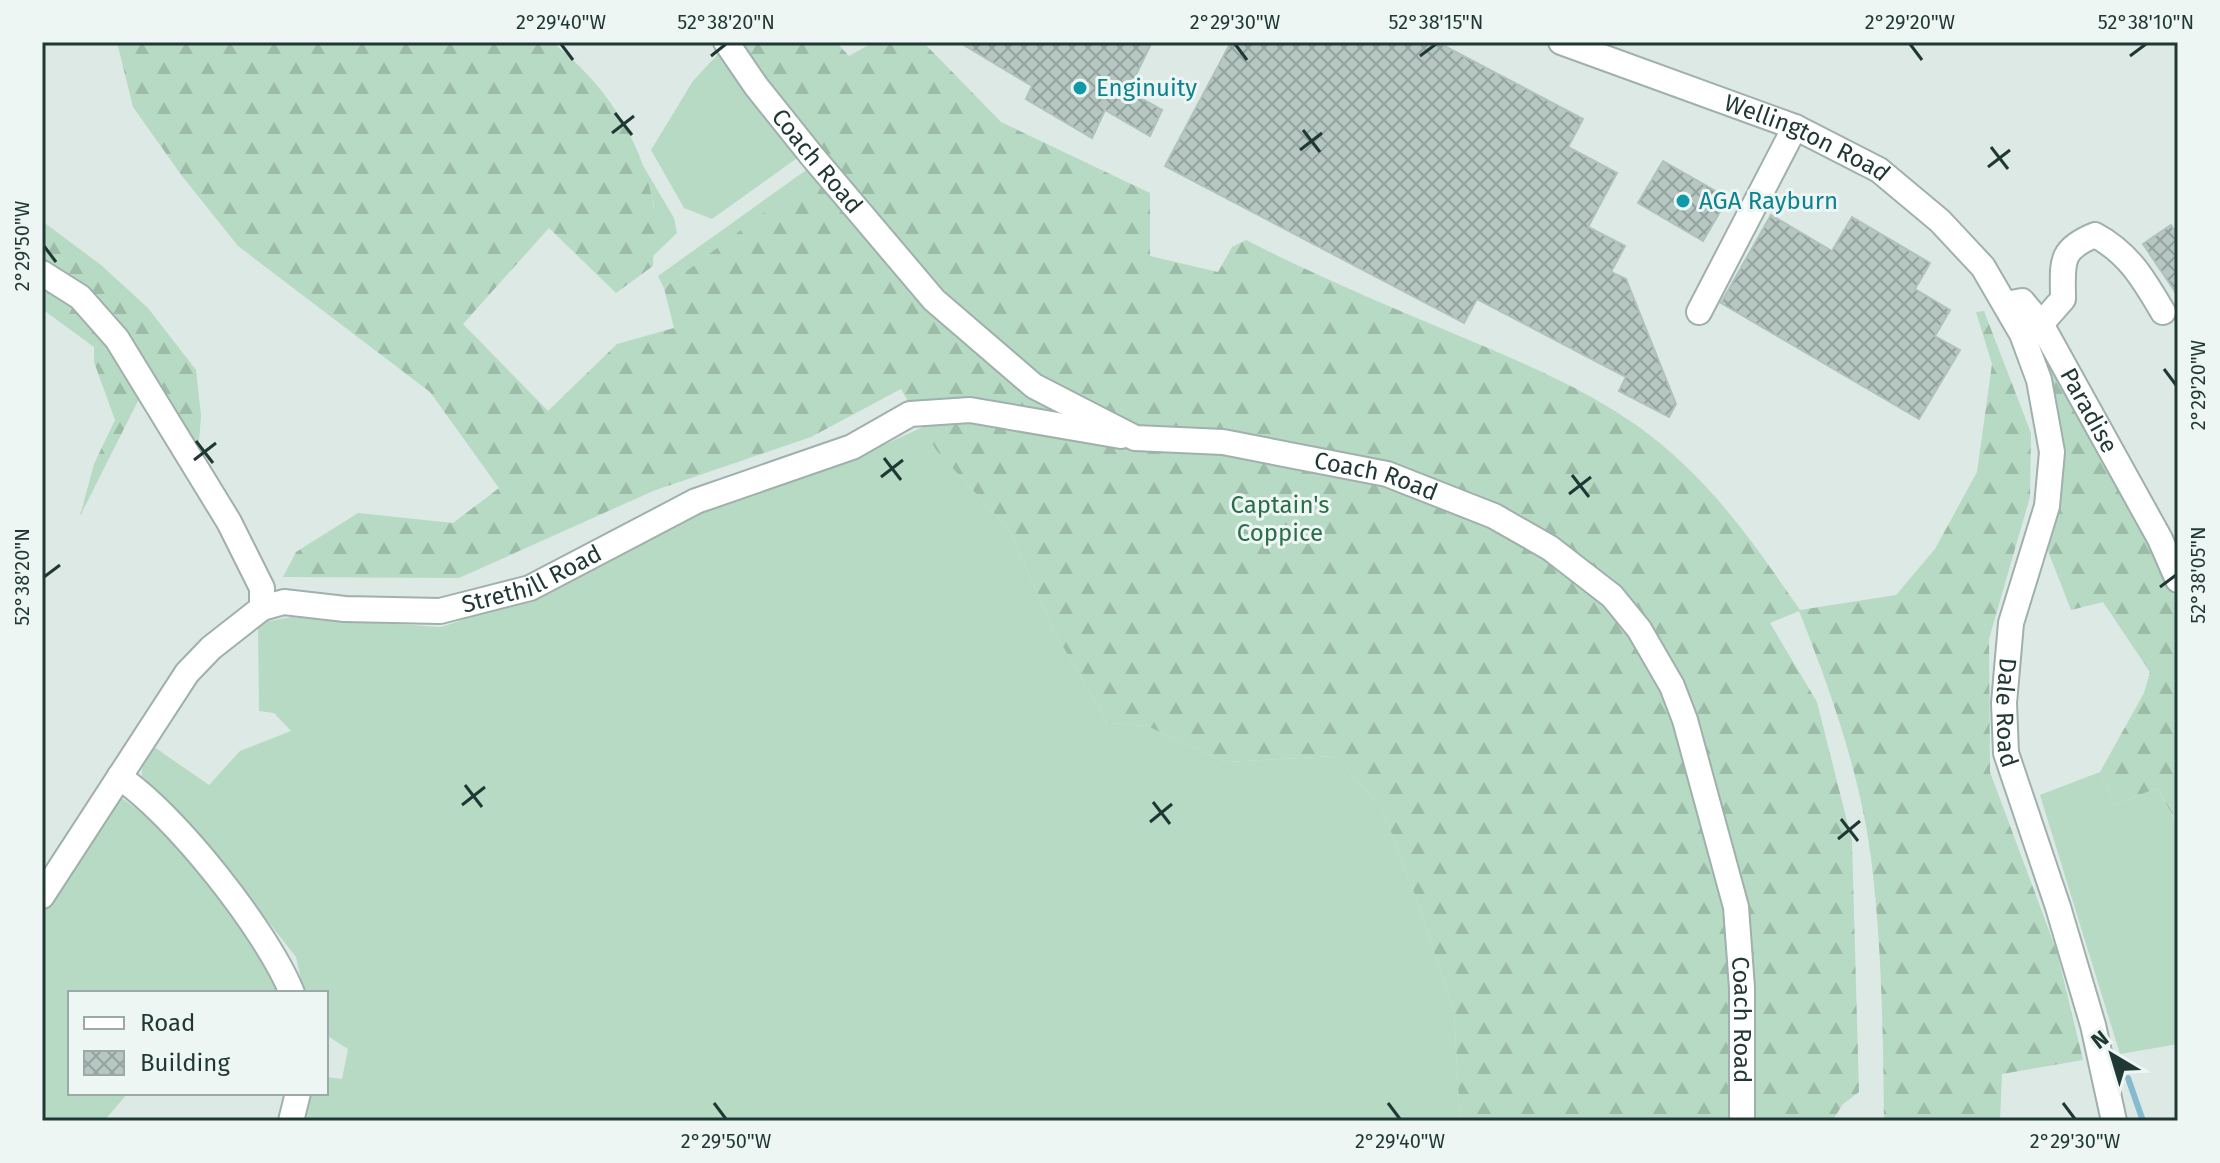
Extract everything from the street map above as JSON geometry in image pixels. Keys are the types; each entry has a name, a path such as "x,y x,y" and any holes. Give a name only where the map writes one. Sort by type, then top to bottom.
{"street":[{"name":"Coach Road","path":"726,42 756,86 812,156 934,300 1034,386 1135,438 1223,442 1387,474 1494,516 1550,548 1612,596 1639,629 1672,686 1685,720 1736,907 1742,988 1742,1121"},
{"name":"Wellington Road","path":"1561,42 1795,127 1860,158 1903,188 1961,243 2007,304"},
{"path":"1699,312 1795,127"},
{"path":"2041,324 2063,299 2063,259 2074,243 2095,235 2115,245 2136,266 2163,312"},
{"path":"42,273 80,297 117,339 229,522 262,588 262,608 211,648 187,673 42,896"},
{"name":"Paradise","path":"2007,304 2022,301 2041,324 2169,535 2178,580"},
{"name":"Dale Road","path":"2007,304 2034,359 2052,452 2047,506 2011,623 2004,703 2006,753 2058,907 2093,1025 2114,1121"},
{"name":"Strethill Road","path":"262,608 284,602 345,609 440,611 530,588 696,501 852,447 910,414 970,410 1135,438"},
{"path":"119,777 175,827 225,888 285,976 291,991"},
{"path":"291,1121 298,1095"}],"green space":[{"name":"Captain's Coppice","path":"117,42 552,42 571,58 618,113 639,156 654,211 653,266 616,293 549,228 463,324 548,411 617,344 674,328 664,288 814,175 719,53 732,42 836,42 849,56 874,42 923,42 1001,122 1150,193 1150,256 1218,272 1232,247 1246,240 1350,289 1545,373 1628,419 1678,459 1713,495 1744,531 1800,610 1896,595 1935,549 1977,472 1992,364 1976,312 1984,311 2031,433 2030,497 1989,639 1990,772 2057,952 2083,1060 2002,1074 2000,1121 1884,1121 1880,956 1866,826 1842,732 1799,611 1770,623 1817,702 1852,841 1859,1092 1843,1104 1832,1121 1460,1121 1454,1012 1383,811 1337,756 1225,762 1147,726 1108,723 1056,635 1010,531 936,450 901,389 811,437 653,491 459,578 283,577 296,552 358,513 453,523 499,488 430,392 238,246 182,176 133,107"},
{"path":"719,53 800,156 712,219 684,208 651,150 693,81"},
{"path":"642,164 674,218 677,233 653,256 654,205"},
{"path":"809,168 815,175 664,288 658,276"},
{"path":"42,221 101,265 148,308 196,370 201,416 198,454 42,262"},
{"path":"42,284 87,320 140,397 80,516 94,464 115,420 94,362 94,347 42,309"},
{"path":"2041,350 2105,456 2178,602 2178,909 2177,823 2157,788 2115,805 2100,772 2144,693 2150,672 2103,602 2071,610 2048,551 2057,511 2064,442"},
{"path":"923,427 936,450 1010,531 1056,635 1108,723 1147,726 1225,762 1337,756 1383,811 1416,898 1454,1012 1460,1121 301,1121 307,1095 328,1095 328,1077 342,1079 348,1049 328,1036 328,991 304,991 296,957 215,854 142,776 141,759 147,742 209,785 240,751 291,731 274,713 259,711 258,623 291,617 441,627 556,589 719,502 855,458"},
{"path":"2100,772 2115,805 2157,788 2177,824 2178,1044 2120,1054 2040,795"},
{"path":"117,795 166,834 211,884 283,991 68,991 68,1095 126,1095 104,1121 42,1121 42,909"}],"building":[{"name":"Enginuity","path":"959,42 1152,42 1128,91 1162,110 1150,136 1105,110 1092,138 1026,99 1032,86"},
{"path":"1231,42 1437,42 1583,119 1568,147 1617,173 1588,227 1625,246 1611,272 1626,279 1676,404 1669,417 1619,391 1626,377 1477,299 1464,323 1165,166"},
{"name":"AGA Rayburn","path":"1663,161 1728,198 1703,241 1638,203"},
{"path":"1771,215 1832,251 1852,217 1930,263 1915,289 1950,310 1935,336 1960,350 1919,419 1721,303"},
{"path":"2171,225 2178,236 2178,296 2143,244"}],"waterway":[{"path":"2128,1078 2143,1121"}],"place":[{"name":"Enginuity","path":"1080,88"},
{"name":"AGA Rayburn","path":"1683,201"}]}
